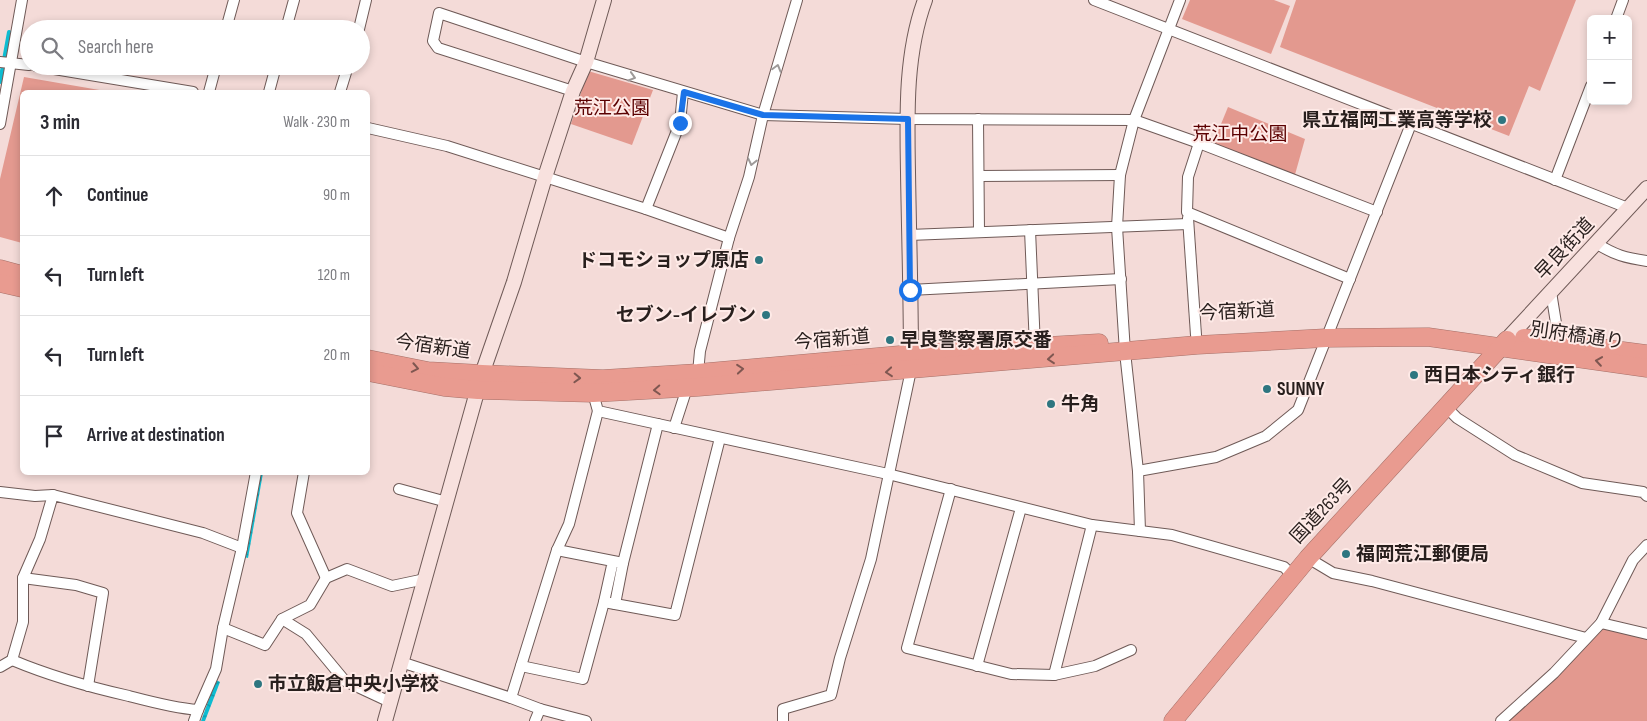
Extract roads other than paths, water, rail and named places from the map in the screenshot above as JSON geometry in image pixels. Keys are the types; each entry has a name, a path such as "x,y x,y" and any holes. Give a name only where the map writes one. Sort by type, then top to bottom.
{"highway":[{"path":"0,270 20,275"},
{"path":"0,282 20,287"},
{"name":"今宿新道","path":"370,372 444,387 480,382 603,378 911,362 1125,347 1196,335 1329,333 1421,329 1505,341"},
{"name":"今宿新道","path":"370,358 480,382 593,393 686,388 1035,346 1125,347 1197,345 1329,333"},
{"name":"別府橋通り","path":"1505,341 1563,343 1647,354"},
{"name":"別府橋通り","path":"1505,341 1647,368"},
{"name":"国道263号","path":"1173,721 1308,558 1505,341"}],"street":[{"path":"0,124 22,0"},
{"path":"228,20 234,0"},
{"path":"288,20 294,0"},
{"path":"361,20 366,0"},
{"path":"385,721 480,382 514,282 545,176 573,91 586,62 604,0"},
{"path":"698,373 700,351 729,238 749,177 763,115 797,0"},
{"path":"783,721 783,710 831,695 840,658 871,559 911,362 908,119 912,53 919,16 925,0"},
{"path":"1094,0 1628,208"},
{"path":"1140,531 1138,471 1125,347 1117,227 1120,175 1134,120 1180,0"},
{"path":"1617,15 1623,0"},
{"path":"573,91 438,48 433,41 439,13 586,62 763,115 908,119 1134,120 1199,143 1377,212"},
{"path":"0,62 20,63"},
{"path":"90,75 181,90"},
{"path":"210,90 214,75"},
{"path":"270,90 274,75"},
{"path":"341,90 345,75"},
{"path":"646,210 680,123 684,92"},
{"path":"1555,180 1587,96"},
{"path":"978,119 979,232"},
{"path":"1138,471 1216,457 1266,436 1298,410 1411,124"},
{"path":"370,128 446,146 545,176 729,238"},
{"path":"1196,335 1187,212 1188,177 1199,143"},
{"path":"979,176 1120,175"},
{"name":"早良街道","path":"1505,341 1647,188"},
{"path":"1187,212 1350,279"},
{"path":"908,235 1188,224"},
{"path":"1030,230 1035,346"},
{"path":"1596,243 1611,253 1622,257 1647,261"},
{"path":"910,290 1121,279"},
{"path":"1551,292 1556,323 1563,343"},
{"path":"674,428 686,388"},
{"path":"511,698 557,550 569,524 598,411 593,393"},
{"path":"1445,406 1458,418 1515,455 1582,483 1642,492 1647,496"},
{"path":"598,411 888,474 1092,525 1172,534 1284,567 1293,576"},
{"path":"521,666 583,679 604,602 618,562 658,424"},
{"path":"604,602 675,615 720,438"},
{"path":"194,721 216,669 255,475"},
{"path":"303,475 297,513 326,578"},
{"path":"399,489 447,502"},
{"path":"951,489 907,648 1011,674 1054,676 1095,666 1131,650"},
{"path":"0,492 35,496 53,495 203,533 242,548"},
{"path":"0,668 12,660 23,622 23,578 40,539 53,495"},
{"path":"978,666 1021,508"},
{"path":"1054,676 1092,525"},
{"path":"1501,721 1554,673 1601,623 1634,560 1647,545"},
{"path":"557,550 618,562"},
{"path":"1308,558 1333,573 1382,584 1586,638"},
{"path":"615,604 618,562"},
{"path":"223,628 265,645 282,619 310,605 326,578 347,569 392,586 425,579"},
{"path":"23,578 76,586 103,593 88,686"},
{"path":"282,619 306,634 345,681 390,702"},
{"path":"1601,623 1647,634"},
{"path":"12,660 44,674 88,686 178,708 198,710"},
{"path":"401,662 540,709 586,721"},
{"path":"535,721 540,709"}],"water":[{"path":"259,475 263,475 248,558 244,557"},
{"path":"216,680 220,682 205,721 201,721"}],"waterway":[{"path":"0,82 9,32"}],"place":[{"name":"県立福岡工業高等学校","path":"1502,120"},
{"name":"ドコモショップ原店","path":"759,260"},
{"name":"セブン-イレブン","path":"766,315"},
{"name":"早良警察署原交番","path":"890,340"},
{"name":"西日本シティ銀行","path":"1414,375"},
{"name":"SUNNY","path":"1267,389"},
{"name":"牛角","path":"1051,404"},
{"name":"福岡荒江郵便局","path":"1346,554"},
{"name":"市立飯倉中央小学校","path":"258,684"}],"park label":[{"name":"荒江公園","path":"612,108"},
{"name":"荒江中公園","path":"1240,134"}]}
